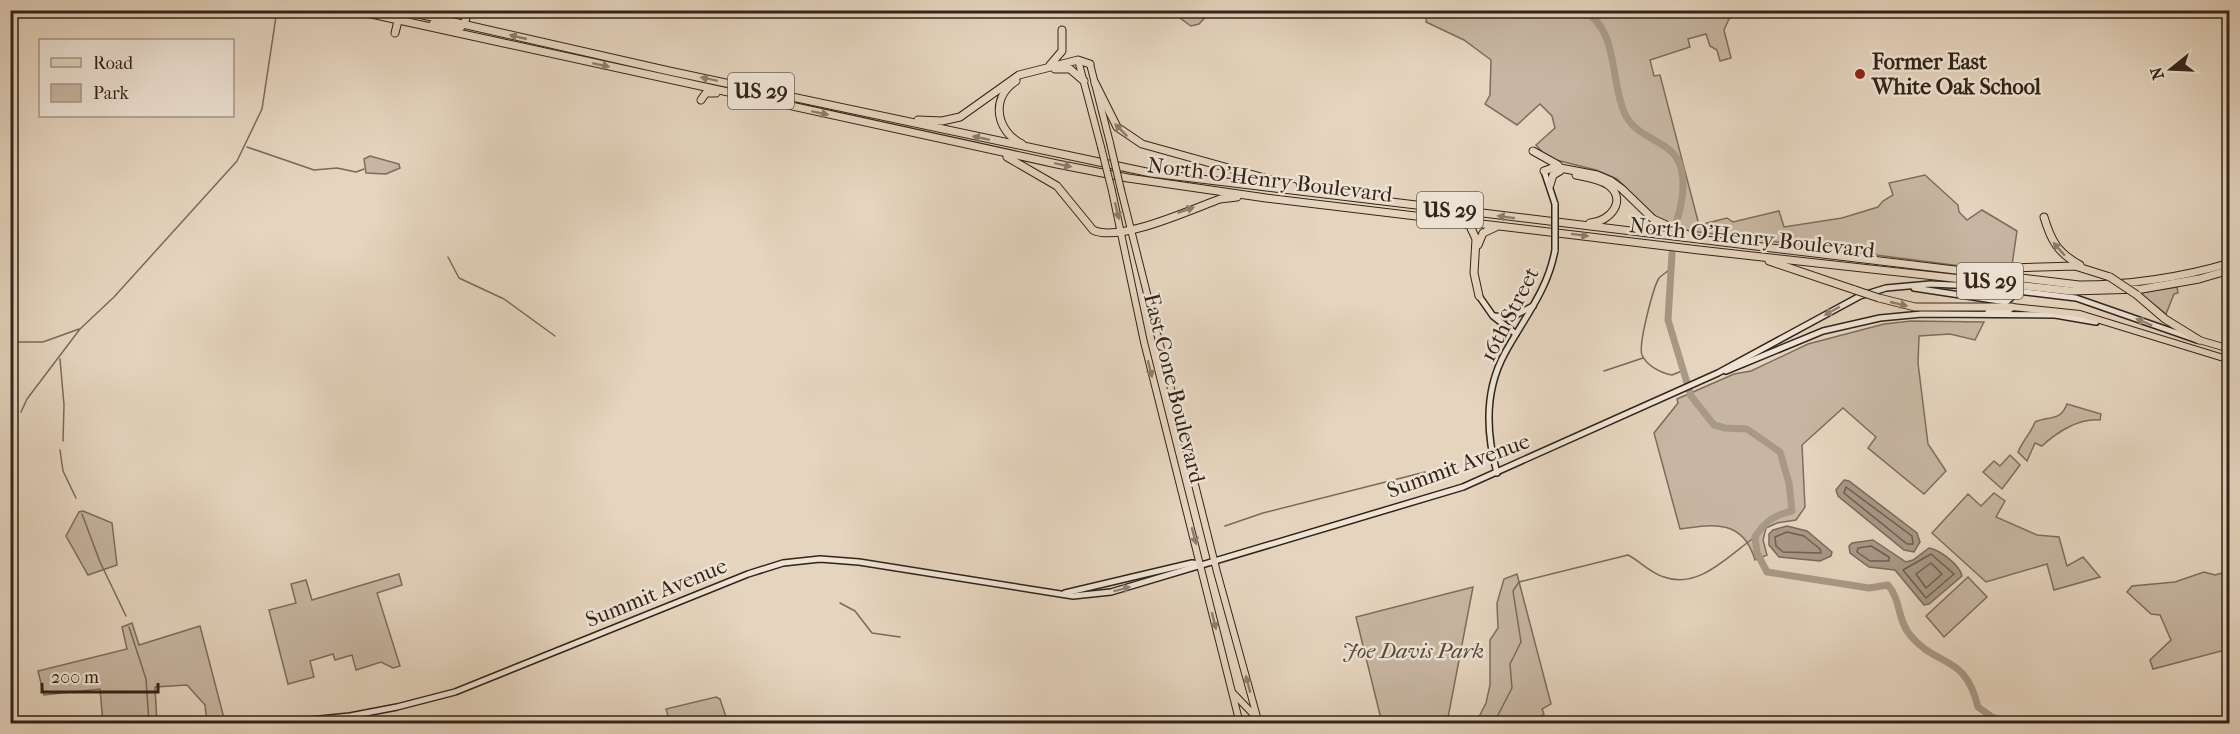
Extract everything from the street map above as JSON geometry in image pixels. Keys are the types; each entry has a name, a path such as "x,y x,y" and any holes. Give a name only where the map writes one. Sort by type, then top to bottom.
{"highway":[{"name":"North O'Henry Boulevard","path":"353,10 985,149 1128,178 1266,198 1749,256 2086,292 2160,287 2229,270"},
{"name":"North O'Henry Boulevard","path":"401,10 680,73 1151,173 2079,285 2116,285 2175,278 2229,263"},
{"path":"395,33 398,21 458,27 464,24 468,12"},
{"path":"1047,67 1062,51 1062,30"},
{"path":"900,119 942,121 960,117 979,105 1005,82 1018,75 1078,60 1090,64"},
{"path":"1059,155 1012,138 1001,122 1000,99 1010,85 1018,79 1050,70 1070,69 1084,81"},
{"path":"1095,83 1117,127 1142,144 1262,179 1336,195"},
{"path":"694,85 699,90 701,100 706,93 722,92"},
{"path":"985,149 1015,160 1057,186 1093,230 1100,234 1122,232 1220,199 1266,198"},
{"path":"1533,151 1563,170 1605,183 1615,193 1615,209 1605,220 1564,223"},
{"path":"1550,185 1553,175 1563,170"},
{"path":"1544,171 1563,170 1597,175 1611,181 1653,219 1703,240"},
{"path":"2044,217 2051,240 2058,251 2088,269 2110,277 2137,295 2164,319 2199,340"},
{"path":"1460,221 1474,232 1475,280 1479,296"},
{"path":"1475,259 1479,238 1483,232 1501,226"},
{"path":"1749,256 1879,298 1915,307 2012,307"},
{"path":"1957,270 2059,265 2088,269"}],"main road":[{"name":"East Cone Boulevard","path":"1078,60 1122,232 1144,342 1240,723"},
{"name":"East Cone Boulevard","path":"1090,64 1214,561 1258,722"},
{"name":"16th Street","path":"1497,473 1489,438 1490,398 1501,362 1535,305 1549,276 1555,250 1554,204 1544,171"},
{"name":"Summit Avenue","path":"1719,373 1860,296 1896,287 1956,284 2076,298 2163,330 2229,349"},
{"path":"1896,287 2006,302 2014,295"},
{"path":"1479,296 1493,316 1516,334"},
{"path":"1493,316 1510,318 1535,305"},
{"name":"Summit Avenue","path":"2012,307 2066,311 2229,360"},
{"path":"1960,315 2008,312 2012,307"},
{"name":"Summit Avenue","path":"269,723 350,716 444,695 550,655 748,574 794,561 820,558 857,562 1073,596 1096,595 1442,495 1497,473 1719,373 1796,341 1851,324 1922,314 2055,315 2108,324"},
{"path":"2205,352 2208,343"},
{"path":"1232,692 1258,722"}],"green space":[{"path":"1427,10 1733,11 1735,15 1729,19 1724,30 1731,58 1720,61 1717,50 1710,46 1706,34 1688,39 1690,47 1650,60 1654,76 1660,75 1699,225 1727,218 1733,222 1779,211 1784,227 1842,218 1878,207 1893,195 1889,183 1925,175 1958,205 1959,212 1967,220 1982,210 2017,231 2012,265 1961,266 1683,230 1652,215 1617,179 1596,170 1548,158 1536,145 1555,128 1552,116 1540,104 1517,125 1485,104 1490,95 1491,60 1464,40 1426,22"},
{"path":"1170,11 1211,11 1199,24 1191,26"},
{"path":"370,156 399,164 400,168 386,174 366,173 364,159"},
{"path":"2177,287 2178,293 2174,294 2166,314 2139,293"},
{"path":"1911,321 1984,322 1975,340 1950,334 1919,336 1918,363 1928,444 1946,471 1924,494 1868,448 1876,437 1843,408 1802,445 1805,507 1796,520 1777,523 1766,528 1763,540 1767,555 1755,560 1743,537 1726,527 1704,526 1680,529 1654,433 1678,403 1677,399 1734,374 1751,371 1808,344 1884,324"},
{"path":"2067,404 2101,414 2100,420 2084,421 2069,427 2042,446 2035,443 2027,461 2018,452 2035,422 2058,416"},
{"path":"2010,455 2020,465 2002,489 1983,472 1994,461 2000,466"},
{"path":"1994,493 2005,501 1996,517 2037,535 2059,537 2067,566 2083,557 2100,577 2054,590 2047,564 1986,582 1932,533 1968,494 1981,506"},
{"path":"83,511 112,523 117,565 88,575 66,536 79,512"},
{"path":"2229,571 2229,649 2153,669 2150,660 2171,640 2160,615 2151,614 2127,592 2132,586 2175,582 2204,572 2215,575"},
{"path":"399,574 402,585 377,593 400,666 393,668 381,662 356,670 352,655 335,660 333,654 310,661 314,677 288,684 269,610 296,603 291,584 306,580 312,600"},
{"path":"1517,574 1551,704 1542,709 1544,714 1531,723 1476,723 1486,703 1490,685 1490,640 1498,628 1497,603 1504,579"},
{"path":"1968,577 1987,597 1944,637 1926,616"},
{"name":"Joe Davis Park","path":"1473,587 1447,723 1382,723 1356,617"},
{"path":"132,623 139,645 200,626 225,722 207,723 205,705 187,685 155,687 157,723 103,723 100,689 44,695 38,671 127,649 122,627"},
{"path":"716,697 720,699 728,723 670,722 666,709"}],"water":[{"path":"1844,480 1849,481 1917,533 1920,542 1914,552 1904,550 1838,496 1836,490"},
{"path":"1787,526 1807,531 1832,552 1831,556 1820,561 1779,557 1769,545 1769,534 1773,530"},
{"path":"1873,540 1906,562 1913,560 1929,548 1933,549 1954,563 1962,576 1929,604 1924,605 1895,570 1869,567 1850,553 1849,546 1852,543"}],"waterway":[{"path":"21,412 27,399 80,329 114,297 237,161 262,109 277,10"},
{"path":"1515,10 1555,13 1559,10"},
{"path":"1582,10 1603,30 1626,116 1639,131 1671,152 1681,168 1683,191 1675,227"},
{"path":"247,147 314,170 337,168 356,172 364,169"},
{"path":"1672,254 1668,320 1691,396 1714,425 1747,429 1780,452 1789,483 1792,511 1771,520 1755,537 1757,553 1767,572 1869,588 1888,585 1910,635 1930,653 1958,669 1966,678 1978,707 1992,717 2011,724"},
{"path":"448,257 459,278 504,299 555,336"},
{"path":"1670,269 1659,278 1653,293 1641,349 1644,359 1663,373 1672,375 1682,371"},
{"path":"10,342 43,342 79,329"},
{"path":"1604,371 1643,358"},
{"path":"60,359 64,405 63,441"},
{"path":"60,450 63,471 76,498"},
{"path":"1225,526 1263,513 1425,472"},
{"path":"82,514 100,562 126,616"},
{"path":"1500,724 1497,717 1512,688 1510,664 1521,642 1513,591 1519,582 1628,555 1664,577 1677,580 1689,579 1713,569 1755,537"},
{"path":"840,603 855,611 872,633 900,637"},
{"path":"129,627 146,679 149,723"}],"place":[{"name":"Former East White Oak School","path":"1860,74"}]}
